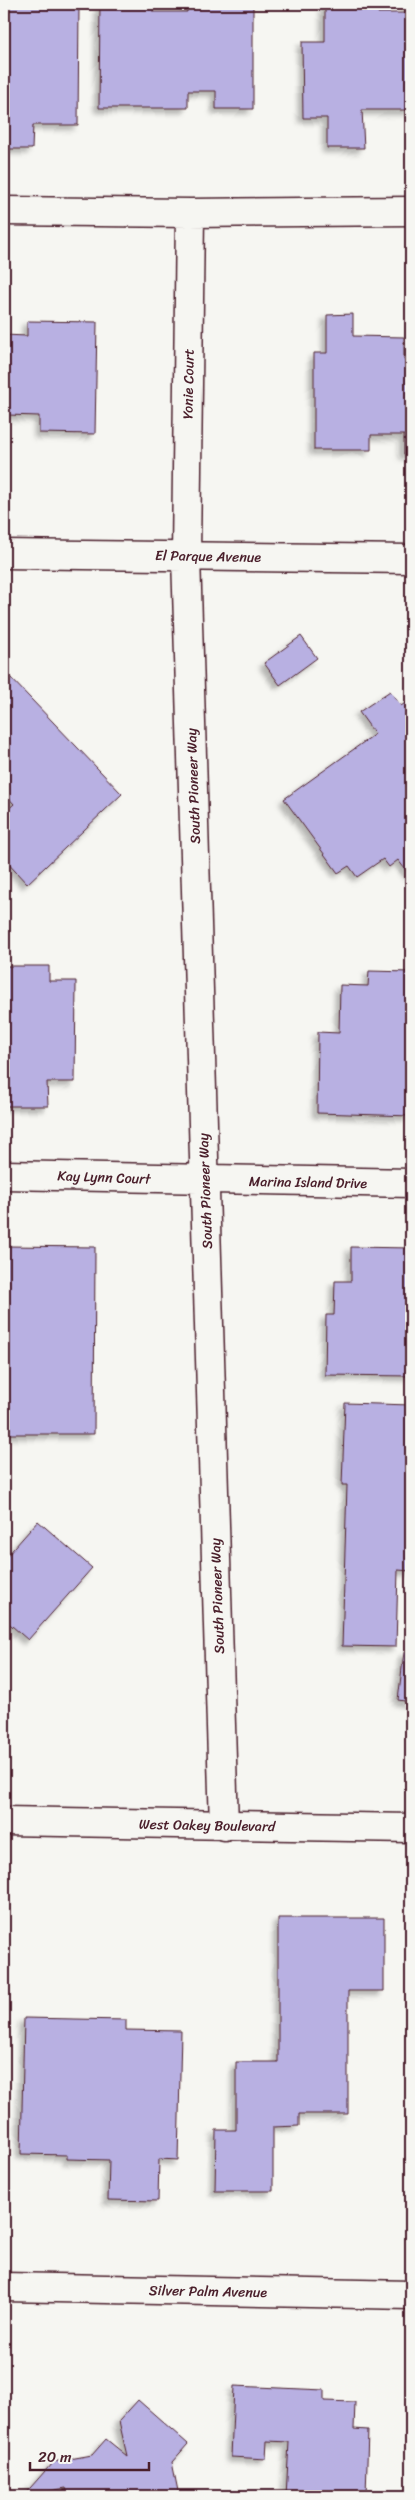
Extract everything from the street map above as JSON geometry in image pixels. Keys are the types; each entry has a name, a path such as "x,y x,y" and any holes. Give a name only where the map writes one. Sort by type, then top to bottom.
{"street":[{"path":"4,211 190,213 411,211"},
{"name":"Yonie Court","path":"186,556 190,213"},
{"name":"El Parque Avenue","path":"4,554 411,559"},
{"name":"South Pioneer Way","path":"186,556 224,1826"},
{"name":"Kay Lynn Court","path":"4,1175 205,1180"},
{"name":"Marina Island Drive","path":"205,1180 411,1183"},
{"name":"West Oakey Boulevard","path":"4,1821 411,1828"},
{"name":"Silver Palm Avenue","path":"4,2287 411,2295"}],"building":[{"path":"4,4 79,4 78,125 33,125 32,149 4,149"},
{"path":"100,4 154,4 153,12 187,12 187,4 253,4 253,109 216,109 216,91 188,91 188,108 99,108"},
{"path":"325,4 378,4 378,13 408,13 408,4 411,4 411,110 362,110 364,148 327,148 327,118 303,118 302,42 325,42"},
{"path":"353,314 353,336 404,337 404,359 411,359 411,455 404,454 404,435 371,435 371,450 314,450 314,353 327,353 327,315"},
{"path":"27,321 97,322 95,434 39,433 39,416 7,415 7,435 4,435 4,335 27,336"},
{"path":"301,636 317,658 280,685 264,663"},
{"path":"8,675 122,794 27,884 4,859 4,813 14,804 4,793 4,678"},
{"path":"390,691 401,706 411,699 411,877 398,860 389,867 383,859 357,877 349,866 338,873 284,799 375,734 359,712"},
{"path":"4,966 49,966 49,981 76,981 75,1082 47,1082 48,1106 4,1106"},
{"path":"369,971 411,972 411,1116 317,1113 318,1032 339,1033 340,985 368,986"},
{"path":"7,1246 95,1247 94,1434 6,1434"},
{"path":"351,1247 411,1248 411,1376 325,1375 326,1315 334,1315 335,1281 351,1281"},
{"path":"345,1403 411,1405 411,1571 398,1570 396,1647 342,1646 347,1485 342,1485"},
{"path":"38,1521 92,1568 28,1640 4,1619 4,1553 7,1556"},
{"path":"404,1652 411,1653 411,1702 398,1700"},
{"path":"278,1918 384,1918 384,1991 348,1991 348,2114 299,2114 299,2126 273,2127 273,2191 215,2191 216,2130 236,2130 236,2062 278,2062"},
{"path":"24,2018 126,2020 126,2030 181,2031 178,2160 159,2159 158,2201 108,2200 109,2160 67,2159 67,2155 21,2154"},
{"path":"234,2386 324,2390 324,2401 355,2402 354,2429 368,2430 366,2496 286,2496 289,2442 267,2441 266,2459 231,2457"},
{"path":"138,2400 188,2444 172,2462 179,2496 68,2496 66,2488 23,2496 53,2462 92,2455 106,2439 127,2456 119,2421"}]}
